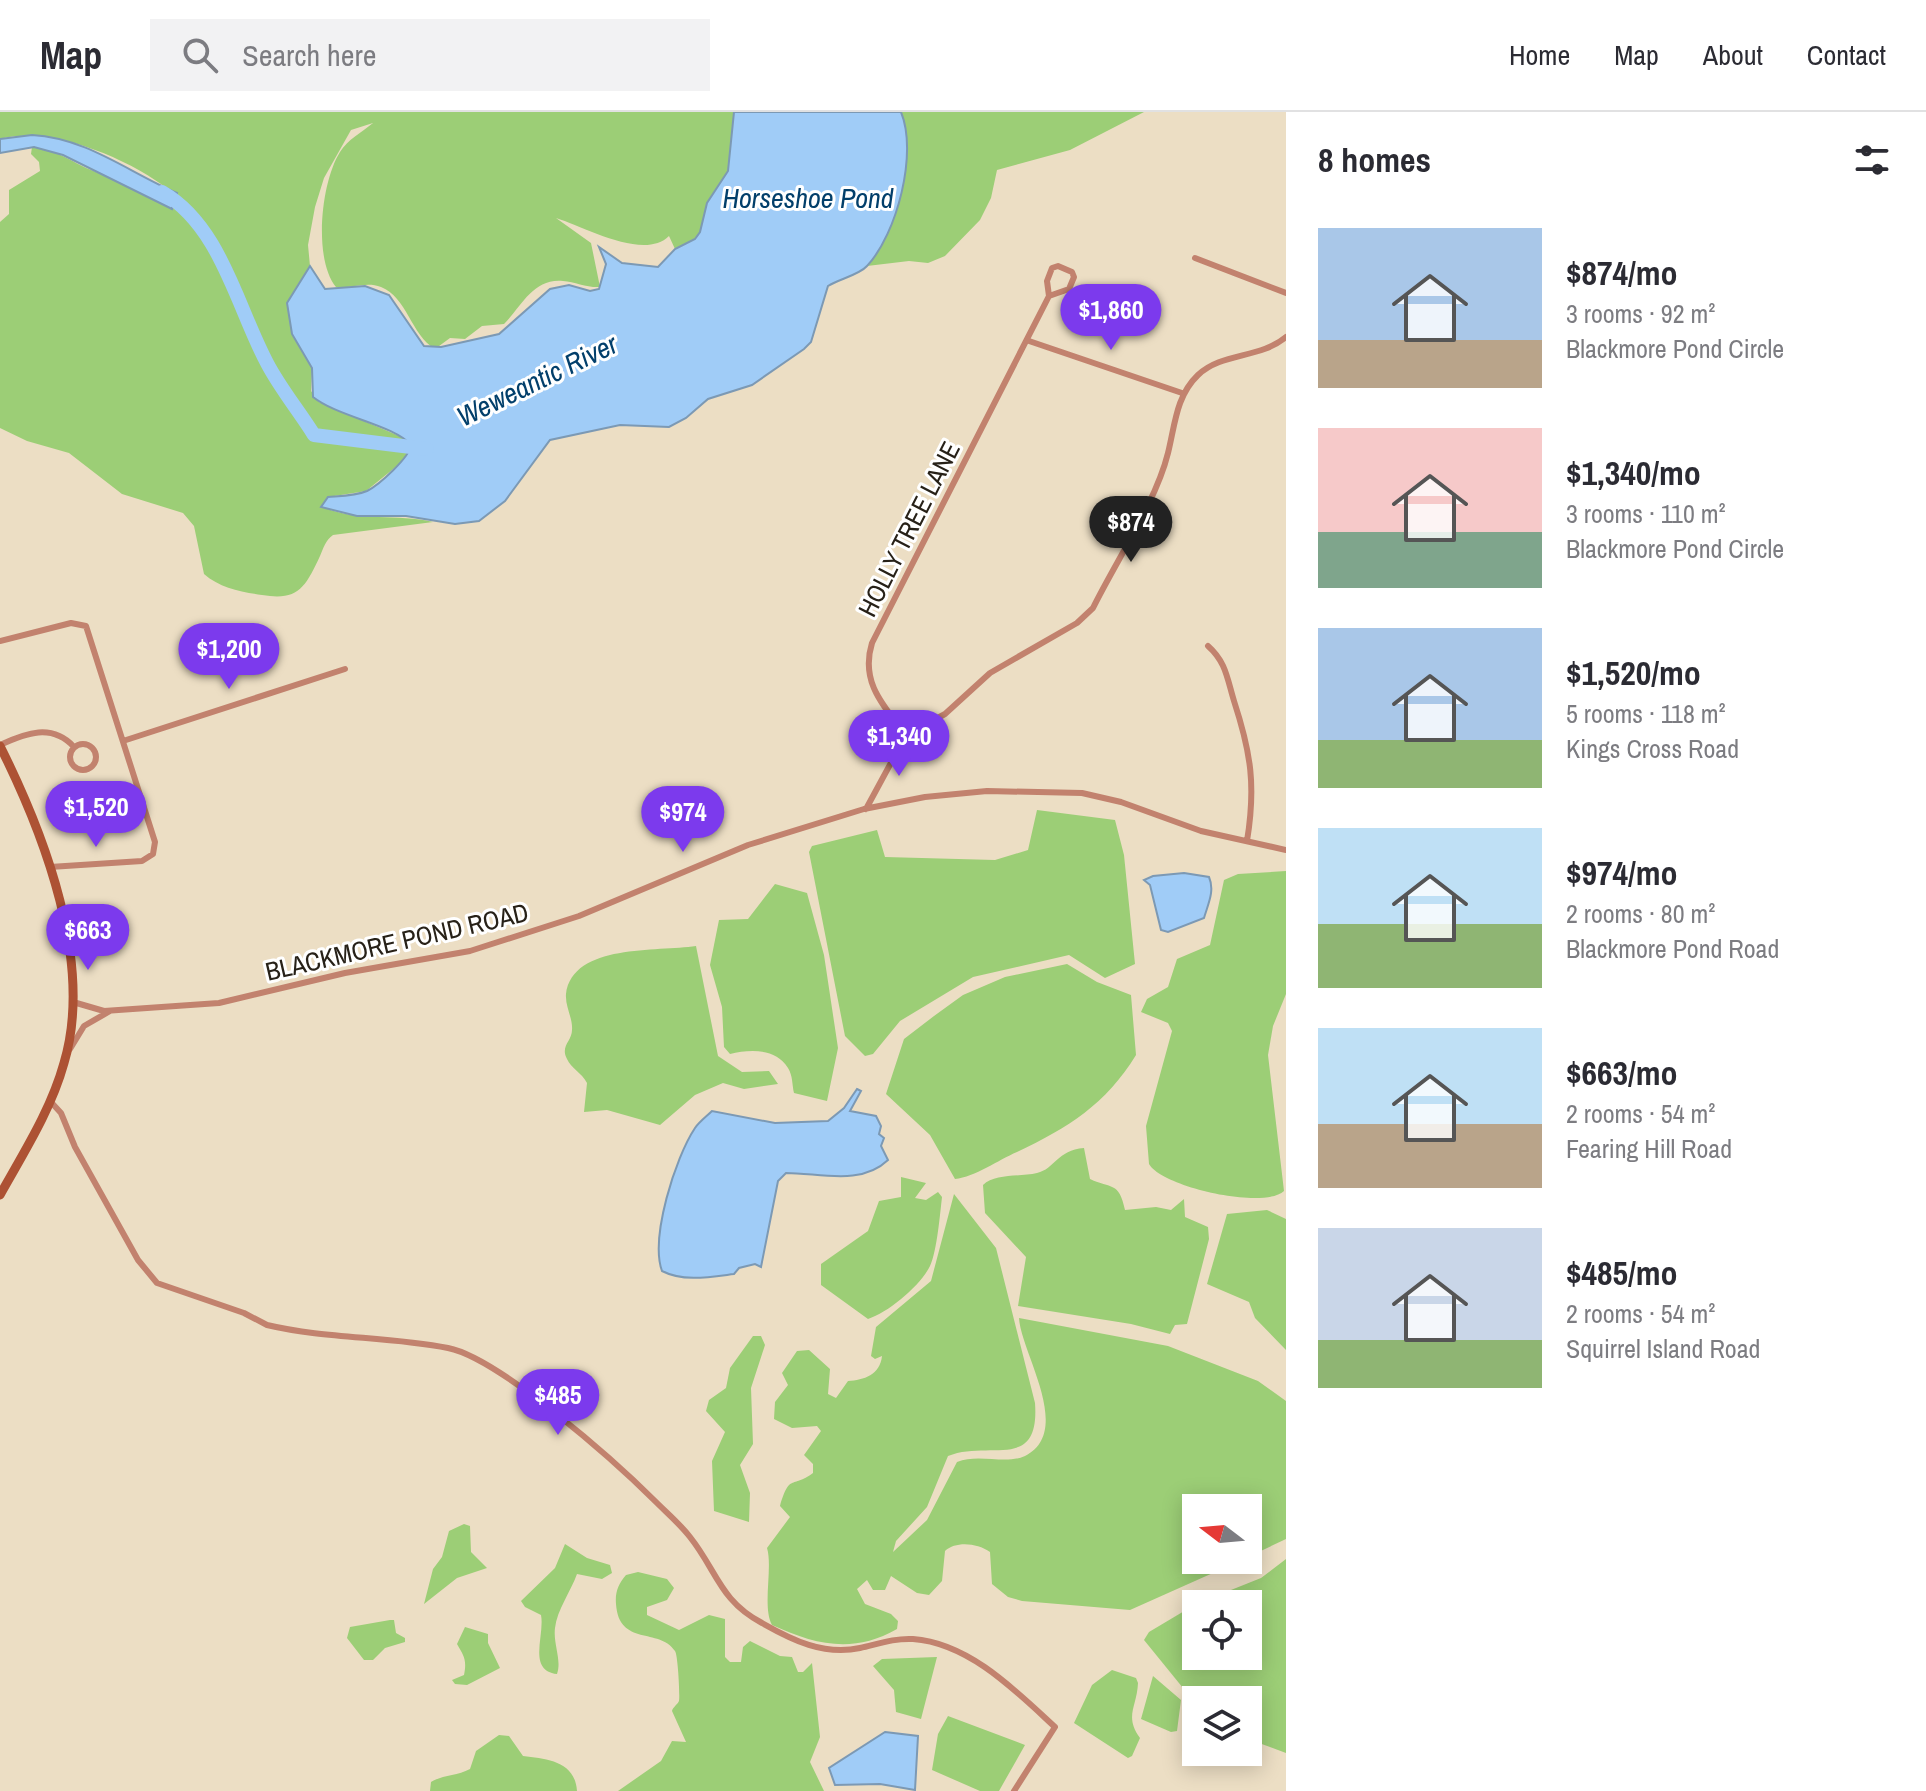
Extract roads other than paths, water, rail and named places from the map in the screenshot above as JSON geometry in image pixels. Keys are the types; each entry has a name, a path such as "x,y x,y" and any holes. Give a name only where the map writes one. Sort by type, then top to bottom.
{"main road":[{"path":"0,745 32,810 50,867 65,933 73,1002 66,1055 50,1101 0,1195"}],"street":[{"path":"1195,258 1286,293"},
{"name":"HOLLY TREE LANE","path":"906,735 877,697 867,672 872,643 1029,341 1049,296 1047,281 1052,268 1058,266 1072,272 1074,277 1069,289 1049,296"},
{"path":"866,809 906,735 945,714 990,673 1077,623 1093,608 1158,481 1182,393 1209,365 1263,351 1286,337"},
{"path":"1029,341 1182,393"},
{"path":"0,641 82,622 88,631 155,842 153,854 142,861 50,867"},
{"path":"1208,646 1223,660 1252,765 1254,801 1247,841"},
{"path":"123,741 345,669"},
{"path":"0,745 39,731 61,736 74,747"},
{"path":"84,743 93,748 96,756 91,767 83,770 73,767 69,757 74,747 84,743"},
{"name":"BLACKMORE POND ROAD","path":"73,1002 110,1011 219,1003 345,973 470,951 579,916 748,845 866,809 925,797 987,791 1082,793 1121,802 1173,823 1286,850"},
{"path":"66,1055 84,1026 110,1011"},
{"path":"50,1101 61,1113 75,1147 138,1260 157,1283 235,1310 267,1325 449,1348 478,1358 569,1427 652,1499 690,1538 730,1601 748,1615 797,1641 819,1648 842,1651 897,1639 932,1642 981,1665 1034,1705 1055,1727 1014,1791"}],"water":[{"name":"Horseshoe Pond","path":"734,112 901,112 906,129 906,170 902,192 887,234 867,266 828,286 811,342 804,349 752,385 708,399 686,418 669,427 620,425 550,440 505,501 479,521 455,524 406,516 357,516 321,507 328,497 358,494 372,488 400,463 411,445 392,432 336,410 313,397 312,368 292,334 287,303 310,266 325,289 365,286 389,295 424,346 441,347 499,334 550,289 569,285 590,291 599,289 606,264 599,247 622,263 658,267 675,249 695,239 700,232 707,203 728,171"},
{"path":"32,135 52,137 89,149 177,193 172,209 63,155 34,147 0,153 0,139"},
{"path":"1184,873 1209,877 1211,892 1204,918 1168,932 1161,930 1150,885 1144,880"},
{"path":"857,1089 861,1091 850,1111 876,1116 881,1126 879,1134 884,1138 881,1146 888,1160 877,1168 853,1176 786,1173 778,1181 761,1267 755,1264 739,1268 734,1274 697,1278 679,1277 662,1271 659,1239 666,1198 687,1141 703,1119 712,1111 775,1123 828,1121 844,1108"},
{"path":"885,1732 918,1736 915,1790 880,1784 835,1785 829,1768"}],"waterway":[{"name":"Weweantic River","path":"162,192 182,207 213,246 267,363 314,435 427,449"}]}
